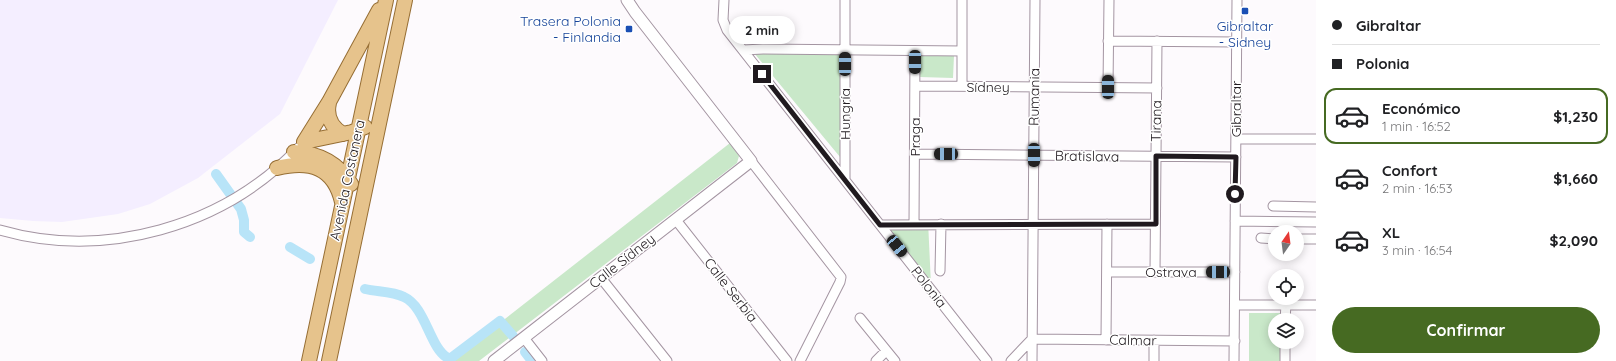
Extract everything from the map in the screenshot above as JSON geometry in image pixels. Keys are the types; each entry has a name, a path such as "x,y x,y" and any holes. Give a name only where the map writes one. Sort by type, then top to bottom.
{"main road":[{"path":"304,142 329,102 385,0"},
{"name":"Avenida Costanera","path":"309,361 385,0"},
{"name":"Avenida Costanera","path":"329,361 405,0"},
{"path":"329,102 329,119 336,129 343,134"},
{"path":"304,142 358,131 370,123 381,110"},
{"path":"294,152 308,153 325,159 338,168 348,179 356,195 360,210"},
{"path":"277,168 292,165 304,165 316,167 322,170 335,183 343,204"}],"street":[{"path":"627,0 841,279 800,361"},
{"name":"Polonia","path":"724,0 724,24 727,30 988,361"},
{"name":"Hungría","path":"844,180 845,0"},
{"path":"962,0 962,86"},
{"name":"Rumania","path":"1032,361 1035,0"},
{"path":"1108,87 1109,0"},
{"name":"Gibraltar","path":"1234,361 1236,0"},
{"path":"1108,41 1236,42"},
{"name":"Tirana","path":"1155,272 1157,41"},
{"path":"743,50 962,51"},
{"name":"Praga","path":"914,224 915,51"},
{"name":"Sídney","path":"915,86 1157,88"},
{"path":"1236,139 1316,139"},
{"path":"0,230 34,237 71,241 112,239 151,233 188,222 222,206 254,187 277,168 304,142"},
{"name":"Bratislava","path":"915,154 1236,157"},
{"name":"Calle Sídney","path":"495,360 751,161"},
{"path":"1273,206 1316,207"},
{"name":"Calle Serbia","path":"676,220 787,361"},
{"path":"1235,221 1316,222"},
{"path":"940,271 941,224"},
{"path":"1106,340 1107,224"},
{"path":"880,225 1156,224"},
{"path":"1262,238 1268,238"},
{"path":"1304,239 1316,239"},
{"name":"Ostrava","path":"1107,272 1235,272"},
{"path":"601,278 667,361"},
{"path":"1235,305 1268,305"},
{"path":"1285,313 1286,305"},
{"path":"1304,305 1316,305"},
{"path":"860,318 894,361"},
{"path":"524,338 542,361"},
{"path":"1011,361 1032,339"},
{"name":"Calmar","path":"1032,339 1235,341"},
{"path":"1154,340 1154,361"},
{"path":"1285,349 1285,361"},
{"path":"876,361 886,351"}],"shaded area":[{"path":"0,0 338,0 280,114 198,178 150,204 118,214 62,222 0,218"}],"green space":[{"path":"754,53 831,53 831,55 840,55 840,157"},
{"path":"919,56 954,56 953,78 920,77"},
{"path":"730,143 739,156 737,163 479,361 451,361"},
{"path":"882,221 928,221 931,285"},
{"path":"1249,313 1268,313 1268,349 1280,349 1280,361 1249,361"}],"waterway":[{"path":"216,174 241,209 244,220 244,232 250,237"},
{"path":"290,247 310,259"},
{"path":"365,289 395,294 404,297 411,302 418,309 437,346 448,358 451,358 500,321 513,336"},
{"path":"525,352 532,361"}],"place":[{"name":"Gibraltar - Sidney","path":"1245,11"},
{"name":"Trasera Polonia - Finlandia","path":"629,29"}],"route":[{"path":"762,74 880,225 1156,224 1156,156 1236,157 1235,194"}]}
